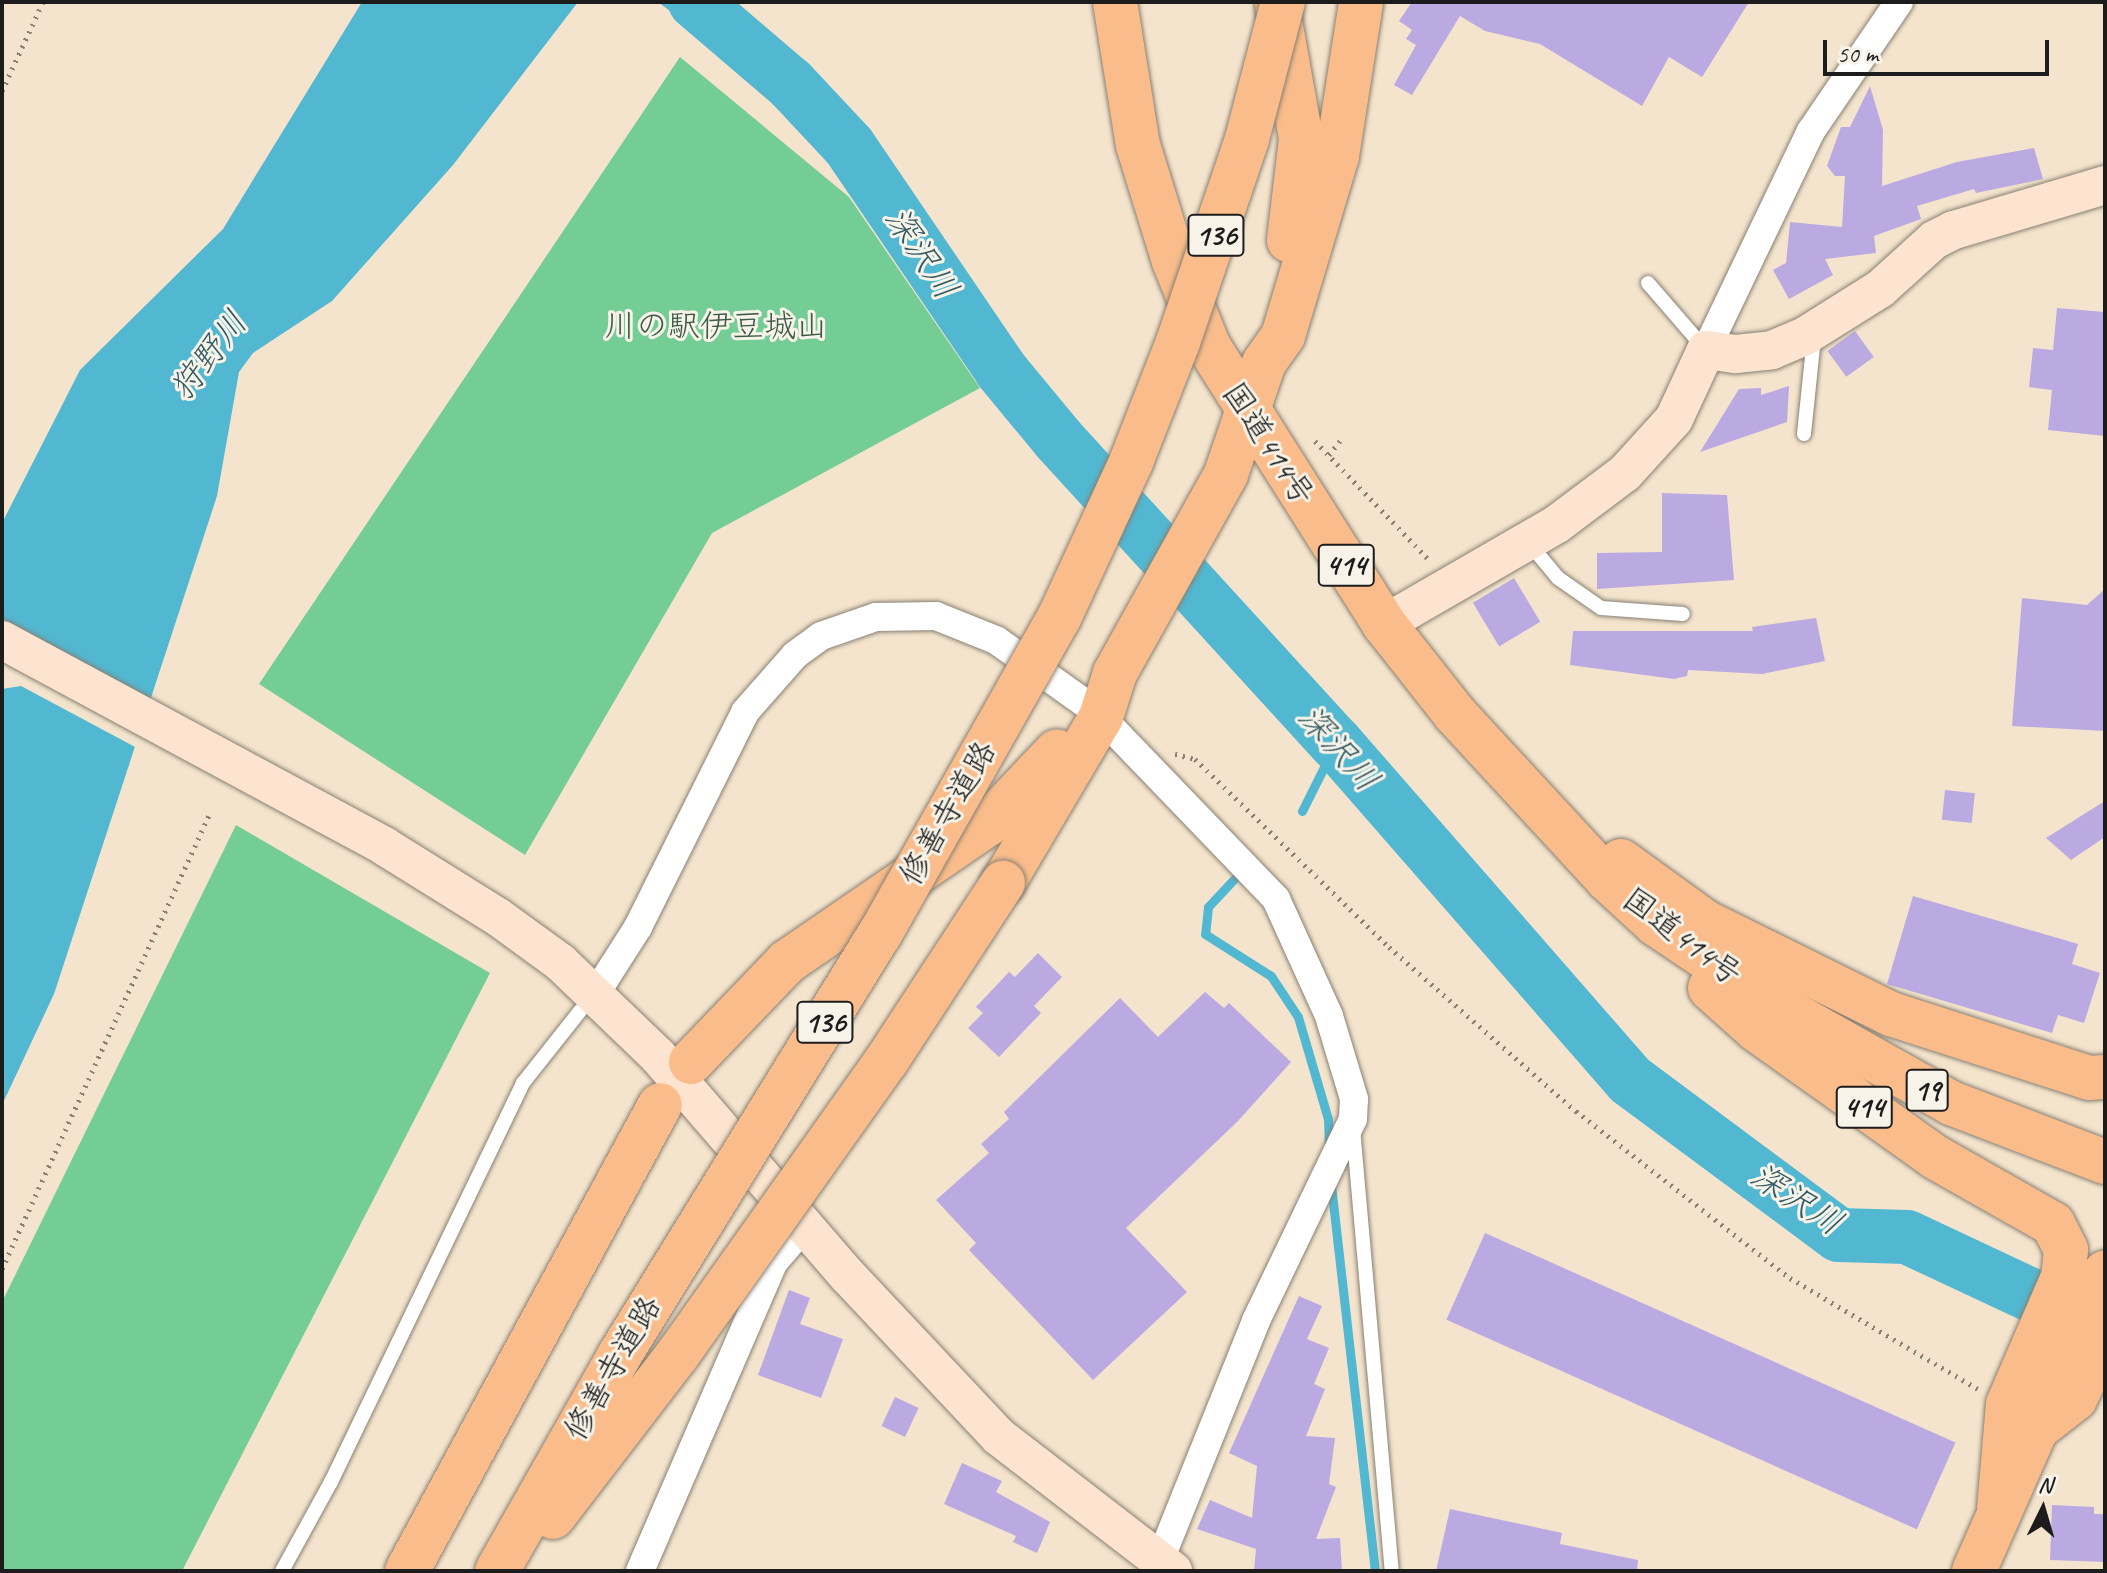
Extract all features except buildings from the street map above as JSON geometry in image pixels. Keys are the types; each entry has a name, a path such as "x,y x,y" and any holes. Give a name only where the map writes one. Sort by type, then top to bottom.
{"main road":[{"name":"国道414号","path":"1115,2 1138,145 1169,247 1209,347 1246,412 1384,624 1455,714 1656,924 1773,1003"},
{"name":"136","path":"1246,412 1264,363 1267,325 1292,230 1301,139 1276,2"},
{"name":"修善寺道路","path":"497,1571 619,1356 880,934 1059,618 1131,462 1183,327 1247,139 1283,2"},
{"path":"1264,363 1283,336 1330,184 1361,2"},
{"path":"512,1571 697,1328 887,1060 1003,883 1101,698 1226,474 1246,412"},
{"path":"691,1062 787,962 988,824 1064,743 1101,698"},
{"name":"414","path":"1557,823 1631,867 1705,922 1891,1014 2100,1082"},
{"name":"414","path":"1656,924 1692,972 1757,1030 1935,1157 2053,1224 2066,1250 2088,1281"},
{"name":"19","path":"1773,1003 1951,1103 2098,1158"},
{"path":"407,1571 660,1105"},
{"path":"1974,1571 1999,1510 2034,1406 2088,1281"},
{"path":"2034,1406 2105,1336"}],"street":[{"path":"1384,624 1528,541 1651,448 1674,419 1811,131 1899,2"},
{"path":"1706,350 1736,354 1772,350 1815,330 1880,289 1934,240 2105,185"},
{"path":"2,640 384,846 498,917 561,963 588,1002 657,1055 804,1227 998,1436 1162,1568 1256,1321 1315,1190 1348,1130 1348,1070 1276,899 1142,754 1101,698 996,640 936,616 876,617 821,636 795,655 745,712 638,927 588,1002"},
{"path":"640,1571 773,1263 804,1227"}],"lane":[{"path":"1648,283 1706,350"},
{"path":"1804,434 1815,330"},
{"path":"1528,541 1558,578 1601,608 1683,614"},
{"path":"282,1571 358,1427 523,1083 588,1002"},
{"path":"1348,1130 1392,1571"}],"path":[{"path":"2,91 43,2"},
{"path":"1310,437 1403,529"},
{"path":"1329,455 1340,441"},
{"path":"1142,754 1195,759 1389,947 1576,1111 1790,1278 2034,1406"},
{"path":"2,1269 210,813"}],"green space":[{"name":"川の駅伊豆城山","path":"680,57 849,197 980,388 712,533 525,855 259,684"},
{"path":"236,825 490,973 182,1571 2,1571 2,1302"}],"water":[{"name":"狩野川","path":"362,2 578,2 453,165 332,301 253,353 239,372 217,496 54,994 2,1105 2,523 80,370 223,229"},
{"path":"658,2 708,2 769,49 759,78"}],"pier":[{"path":"2,619 153,700 137,748 21,686 2,689"}],"waterway":[{"name":"深沢川","path":"695,2 790,83 849,146 1001,370 1058,439 1336,743 1630,1080 1839,1235 1907,1237 2097,1326"},
{"path":"1302,811 1336,743"},
{"path":"1234,879 1208,907 1205,934 1271,976 1298,1017 1328,1119 1329,1146"},
{"path":"1331,1185 1375,1571"}]}
